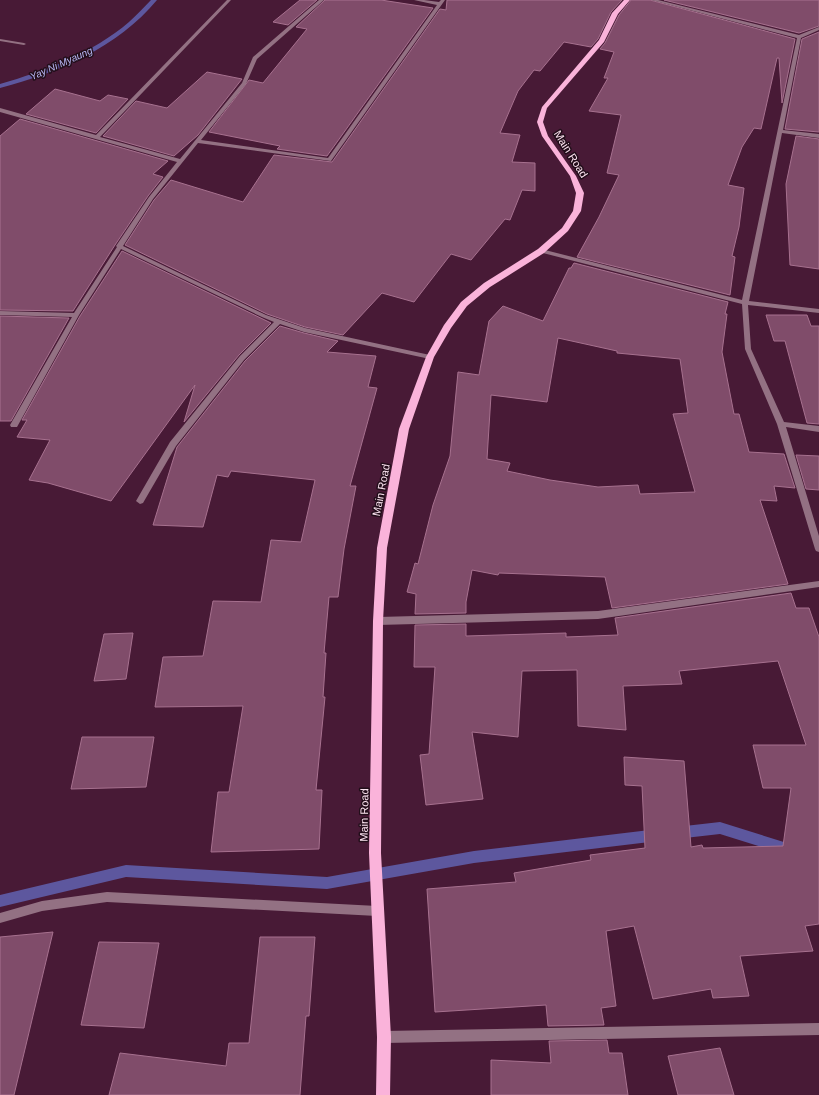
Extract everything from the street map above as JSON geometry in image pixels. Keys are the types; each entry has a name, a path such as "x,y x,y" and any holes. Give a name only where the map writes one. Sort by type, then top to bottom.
{"main road":[{"name":"Main Road","path":"383,1095 384,1037 376,911 375,853 378,621 382,548 404,429 430,357 447,327 464,304 487,285 541,251 569,223 577,212 580,193 573,176 545,136 540,122 544,108 602,41 615,13 627,0"}],"street":[{"path":"97,137 229,0"},
{"path":"14,425 76,315 151,198 244,83 255,58 322,0"},
{"path":"416,0 441,2"},
{"path":"653,0 799,37 819,28"},
{"path":"197,141 329,160 441,2"},
{"path":"799,37 744,302 748,349 781,424 819,549"},
{"path":"0,40 24,44"},
{"path":"0,110 181,161"},
{"path":"780,130 819,136"},
{"path":"119,246 264,316 304,330 430,357"},
{"path":"541,251 744,302 819,311"},
{"path":"0,313 76,315"},
{"path":"140,501 173,444 242,358 279,321"},
{"path":"781,424 819,429"},
{"path":"378,621 598,614 819,584"},
{"path":"0,918 42,906 107,897 376,911"},
{"path":"384,1037 819,1029"}],"building":[{"path":"300,0 317,0 288,25 273,22"},
{"path":"325,0 381,0 433,8 327,156 277,149 280,146 209,132 249,80 263,83 307,29 296,27"},
{"path":"447,0 622,0 611,12 598,39 591,47 564,42 540,71 534,70 518,91 500,133 520,135 512,162 535,163 535,191 522,190 510,220 505,219 471,260 451,254 414,302 382,293 343,335 305,327 267,314 125,245 154,200 171,180 243,202 274,155 332,162 440,9 446,10"},
{"path":"631,0 650,0 795,39 782,103 779,58 777,58 761,129 754,128 742,147 728,185 744,188 739,227 732,256 735,257 730,295 577,257 599,217 619,175 607,173 621,115 589,111 608,78 604,78 614,52 600,49 605,43 619,15"},
{"path":"664,0 819,0 819,26 799,33"},
{"path":"819,32 819,132 785,129 802,39"},
{"path":"207,72 242,79 198,135 174,156 103,136 136,101 167,108"},
{"path":"55,89 100,101 108,95 128,99 96,133 26,114"},
{"path":"20,119 168,161 153,174 163,177 148,196 115,245 73,311 0,310 0,136"},
{"path":"796,136 819,139 819,269 790,265 786,184"},
{"path":"122,251 271,323 239,355 184,422 195,385 111,501 48,483 29,480 50,440 17,437 27,420 22,420 80,316"},
{"path":"574,263 728,302 725,314 727,314 722,352 734,414 739,414 749,452 784,454 795,488 774,486 777,501 760,500 788,584 612,608 605,577 499,573 498,575 472,570 466,602 466,613 415,614 416,594 407,592 415,563 418,564 433,505 450,456 458,372 479,375 489,321 503,306 543,321 569,268 571,268","holes":["558,338 617,351 617,353 680,359 688,413 673,414 695,492 640,494 638,485 598,487 550,480 507,471 510,463 487,459 491,395 547,402"]},
{"path":"766,315 807,315 811,326 819,326 819,424 807,423 785,341 774,341"},
{"path":"0,316 69,318 11,421 0,421"},
{"path":"280,326 338,341 327,352 376,356 368,387 377,388 350,486 356,486 344,549 338,597 329,597 324,653 326,653 323,697 325,697 316,790 322,790 319,849 211,852 218,792 229,792 243,706 155,707 163,657 203,656 213,601 261,602 271,540 301,542 315,480 231,471 228,477 217,475 203,527 153,525 177,447 245,361"},
{"path":"796,455 819,456 819,490 806,489"},
{"path":"791,593 796,608 809,608 819,637 819,924 805,926 813,951 740,956 749,996 713,998 711,989 653,999 634,926 606,931 616,1006 601,1008 604,1025 548,1026 546,1005 435,1012 427,889 516,882 514,873 591,860 590,855 645,848 642,786 625,785 624,757 684,761 691,847 702,845 703,848 783,846 791,788 763,788 753,745 806,745 778,661 679,671 682,684 623,686 626,730 578,726 577,670 522,671 518,737 472,732 483,799 426,805 420,755 429,754 435,667 414,667 415,625 466,624 466,636 566,633 566,637 618,635 615,618"},
{"path":"133,633 126,679 94,681 104,634"},
{"path":"82,737 154,737 146,787 71,789"},
{"path":"53,932 14,1095 0,1095 0,937"},
{"path":"260,937 315,937 309,1016 306,1016 300,1095 109,1095 120,1053 226,1066 229,1043 249,1043"},
{"path":"99,942 159,943 144,1028 81,1025"},
{"path":"607,1040 609,1053 622,1053 628,1095 491,1095 491,1060 551,1063 549,1041"},
{"path":"720,1048 734,1095 678,1095 668,1056"}],"waterway":[{"name":"Yay Ni Myaung","path":"0,86 34,76 83,55 99,46 131,23 154,0"},
{"path":"676,833 720,828 819,859"},
{"path":"0,901 126,871 327,883 474,857 658,835"}]}
